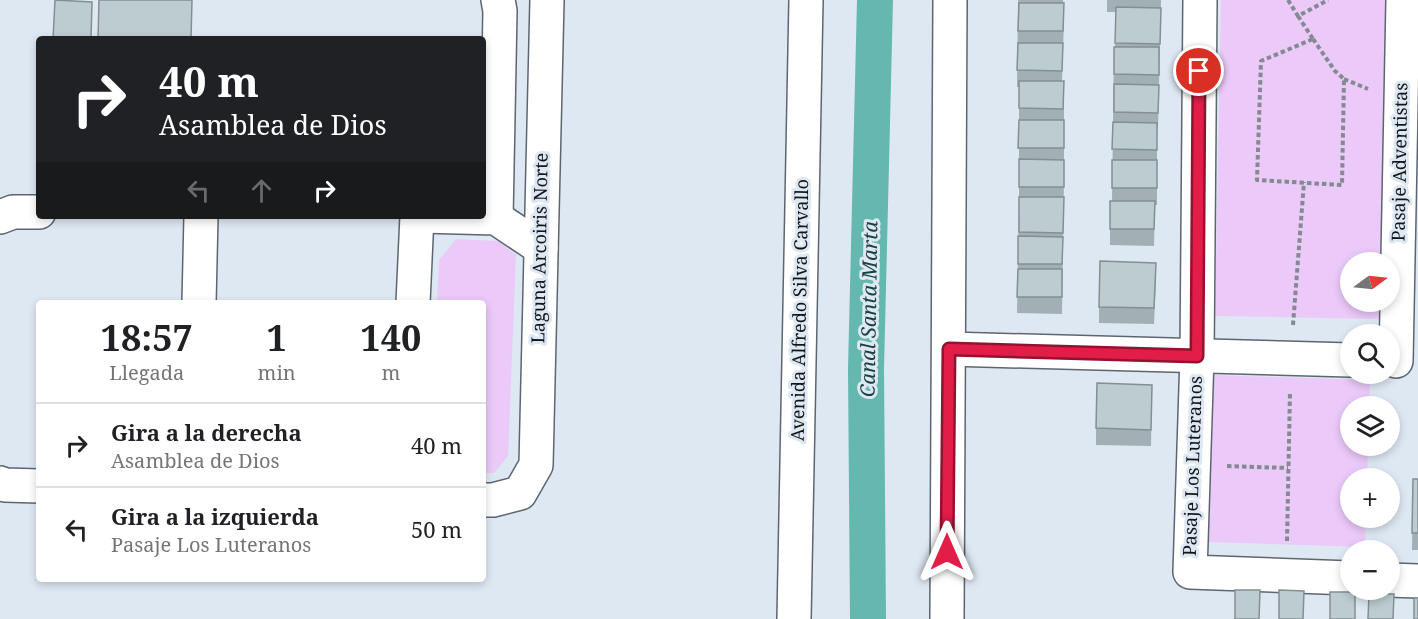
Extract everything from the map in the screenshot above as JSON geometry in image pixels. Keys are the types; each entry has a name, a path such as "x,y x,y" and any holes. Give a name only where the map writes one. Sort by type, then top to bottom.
{"street":[{"path":"496,218 500,11 498,0"},
{"name":"Laguna Arcoiris Norte","path":"486,500 520,493 536,465 547,0"},
{"name":"Avenida Alfredo Silva Carvallo","path":"794,619 806,0"},
{"path":"947,619 950,0"},
{"name":"Pasaje Los Luteranos","path":"1200,0 1197,356 1190,572 1286,576"},
{"name":"Pasaje Adventistas","path":"1401,361 1403,0"},
{"path":"0,217 13,212 36,212"},
{"path":"486,218 496,218 540,248"},
{"path":"199,300 201,219"},
{"path":"413,300 417,219"},
{"path":"949,349 1197,356 1291,372 1340,362"},
{"path":"0,483 36,486"},
{"path":"1286,576 1340,578"},
{"path":"1400,580 1418,581"}],"path":[{"path":"1288,0 1335,71 1344,79 1342,185 1257,180 1261,62 1313,39"},
{"path":"1298,16 1328,0"},
{"path":"1286,576 1291,372 1304,182"},
{"path":"1193,465 1288,468"}],"shaded area":[{"path":"1221,0 1387,0 1381,252 1340,252 1340,312 1379,312 1379,319 1215,316"},
{"path":"456,239 498,241 516,255 508,456 494,473 486,473 486,300 437,300 439,260"},
{"path":"1213,375 1340,379 1340,384 1370,384 1369,396 1340,396 1340,456 1368,456 1367,468 1340,468 1340,528 1366,528 1365,540 1340,540 1340,546 1208,542"}],"building":[{"path":"55,0 92,2 91,36 53,36"},
{"path":"99,0 192,0 191,36 98,36"},
{"path":"1019,3 1064,3 1063,31 1018,31"},
{"path":"1116,7 1161,8 1160,44 1115,43"},
{"path":"1018,43 1063,43 1062,71 1017,70"},
{"path":"1114,47 1159,47 1159,75 1114,74"},
{"path":"1019,81 1064,81 1063,109 1019,108"},
{"path":"1114,84 1159,85 1158,113 1114,112"},
{"path":"1019,120 1064,120 1064,148 1018,148"},
{"path":"1113,122 1157,123 1157,150 1112,149"},
{"path":"1019,159 1064,160 1064,187 1019,187"},
{"path":"1112,160 1157,160 1157,188 1112,188"},
{"path":"1019,197 1064,197 1063,233 1019,232"},
{"path":"1110,201 1155,201 1154,229 1110,229"},
{"path":"1018,236 1063,237 1062,264 1018,264"},
{"path":"1100,261 1156,263 1154,308 1099,307"},
{"path":"1018,269 1062,269 1062,297 1017,297"},
{"path":"1097,383 1152,385 1151,430 1096,428"},
{"path":"1413,479 1418,479 1418,533 1412,533"},
{"path":"1235,590 1260,590 1259,619 1235,619"},
{"path":"1279,590 1304,591 1303,619 1279,619"},
{"path":"1330,592 1340,592 1340,600 1355,600 1355,619 1330,619"},
{"path":"1414,598 1418,598 1418,619 1414,619"},
{"path":"1369,600 1394,600 1393,619 1368,619"}],"waterway":[{"name":"Canal Santa Marta","path":"868,619 866,369 875,0"}],"route":[{"path":"947,552 949,349 1197,356 1199,71"}]}
